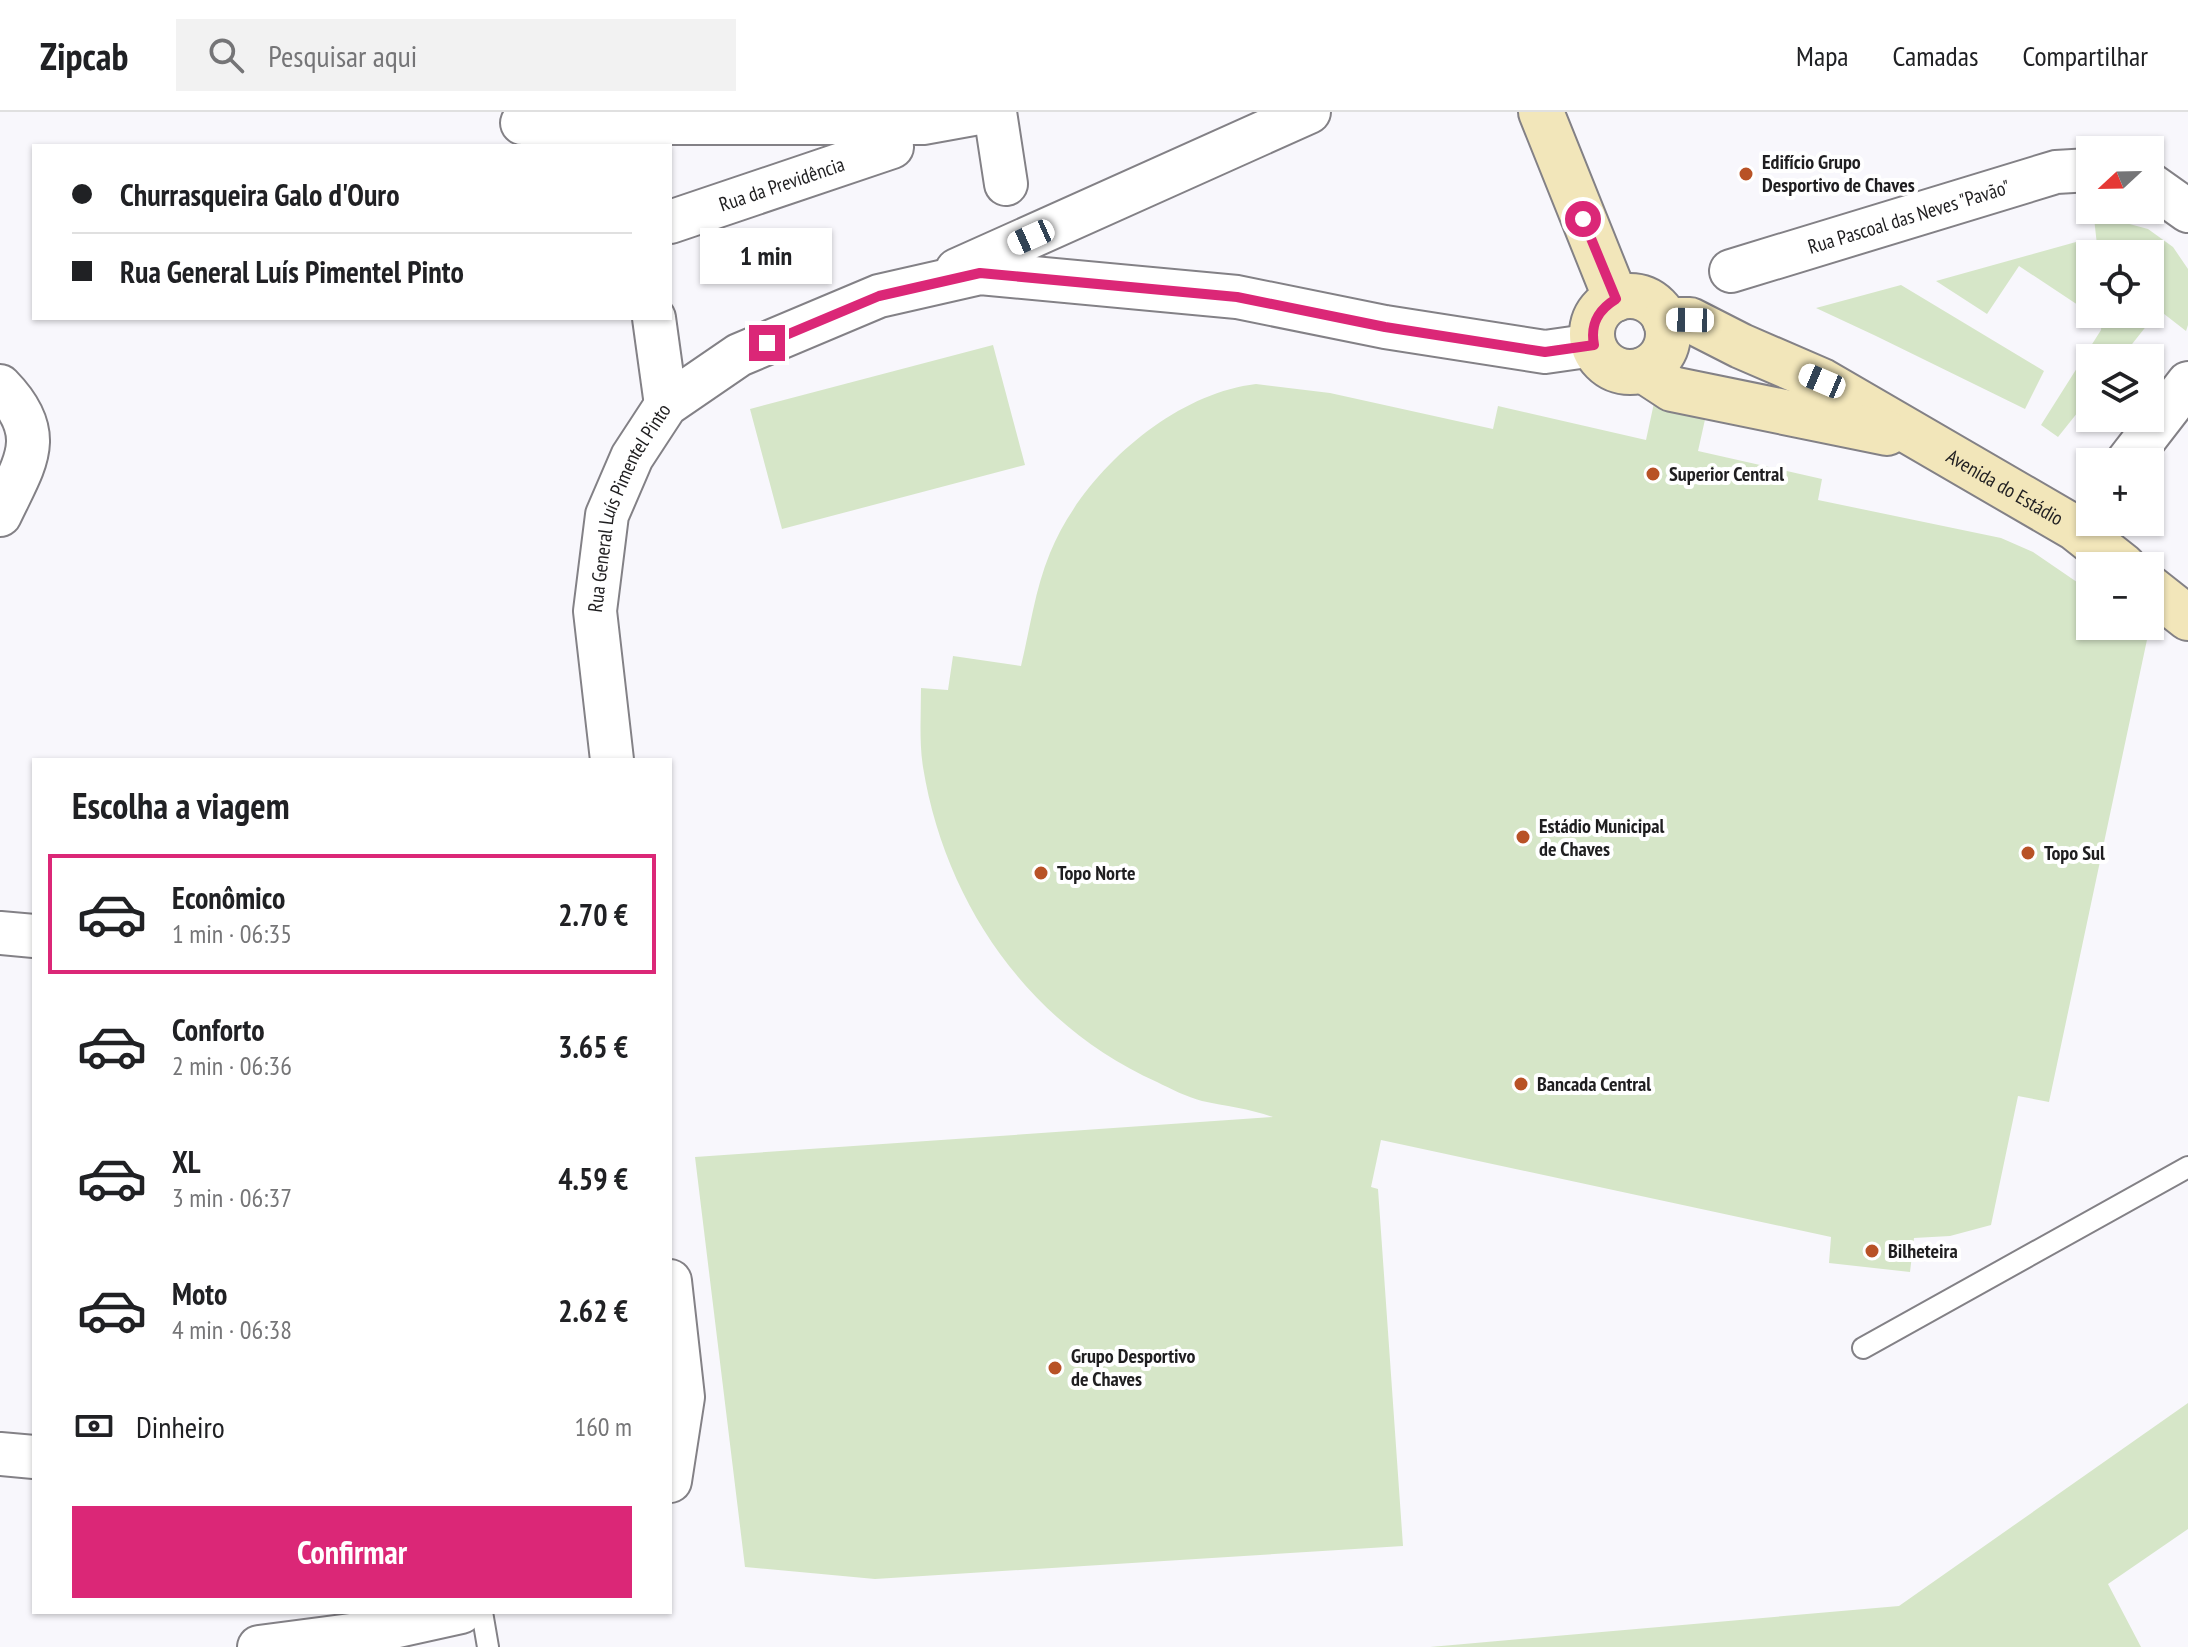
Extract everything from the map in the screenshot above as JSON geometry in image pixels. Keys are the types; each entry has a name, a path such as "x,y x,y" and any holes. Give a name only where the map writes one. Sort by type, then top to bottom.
{"street":[{"path":"522,123 650,118 923,123 984,112"},
{"path":"995,112 1006,184"},
{"path":"920,287 1309,112"},
{"path":"1541,112 1616,299 1596,318 1592,336 1594,345"},
{"name":"Rua da Previdência","path":"672,221 892,147"},
{"name":"Rua Pascoal das Neves \"Pavão\"","path":"1731,271 2056,172 2076,171"},
{"path":"2164,194 2188,211"},
{"name":"Rua General Luís Pimentel Pinto","path":"612,758 595,611 607,515 632,457 666,405 739,355 879,296 980,273 1237,297 1385,327 1545,352 1594,345"},
{"name":"Avenida do Estádio","path":"1616,299 1645,299 1660,311 1665,320 1690,320 1822,381 1921,441 2076,515"},
{"path":"654,320 666,405"},
{"path":"1643,370 1654,364 1667,344 1665,320"},
{"name":"Avenida do Estádio","path":"1594,345 1599,356 1609,365 1620,371 1643,370 1672,389 1921,441"},
{"path":"2138,448 2188,383"},
{"path":"0,386 16,402 29,430 27,459 0,515"},
{"name":"Avenida do Estádio","path":"2097,536 2111,552"},
{"path":"2164,599 2188,618"},
{"path":"0,933 32,936"},
{"path":"672,1299 683,1397 672,1468"},
{"path":"0,1454 32,1457"},
{"path":"259,1647 365,1622 442,1614"}],"lane":[{"path":"1863,1348 2188,1167"},
{"path":"482,1614 488,1647"}],"green space":[{"path":"2095,224 2129,224 2148,229 2163,240 2096,240"},
{"path":"2164,241 2173,247 2188,269 2186,331 2164,314"},
{"path":"2076,242 2076,304 2019,266 1987,314 1936,281"},
{"path":"1901,285 2044,371 2025,409 1816,308"},
{"path":"2145,328 2132,344 2092,344 2101,330"},
{"path":"993,345 1025,465 782,529 750,409"},
{"path":"2076,370 2076,414 2058,437 2041,425"},
{"name":"Estádio Municipal de Chaves","path":"1256,384 1330,393 1493,429 1498,406 1646,440 1654,403 1706,415 1698,451 1822,479 1818,500 2001,538 2033,552 2076,581 2076,640 2147,640 2049,1102 2018,1096 1991,1225 1950,1236 1914,1238 1910,1272 1829,1263 1831,1237 1381,1140 1371,1187 1378,1189 1403,1546 875,1579 745,1567 695,1157 1273,1117 1196,1099 1157,1082 1111,1058 1070,1028 1033,993 1000,954 973,911 951,866 934,817 923,767 921,688 948,690 953,656 1021,666 1050,553 1084,495 1107,467 1162,421 1224,391"},
{"path":"2188,1403 2188,1529 2108,1584 2141,1647 1430,1647 1899,1606"}],"place":[{"name":"Edifício Grupo Desportivo de Chaves","path":"1746,174"},
{"name":"Superior Central","path":"1653,474"},
{"name":"Estádio Municipal de Chaves","path":"1523,837"},
{"name":"Topo Sul","path":"2028,853"},
{"name":"Topo Norte","path":"1041,873"},
{"name":"Bancada Central","path":"1521,1084"},
{"name":"Bilheteira","path":"1872,1251"},
{"name":"Grupo Desportivo de Chaves","path":"1055,1368"}],"route":[{"path":"767,343 879,296 980,273 1237,297 1385,327 1545,352 1594,345 1592,336 1596,318 1616,299 1583,219"}]}
